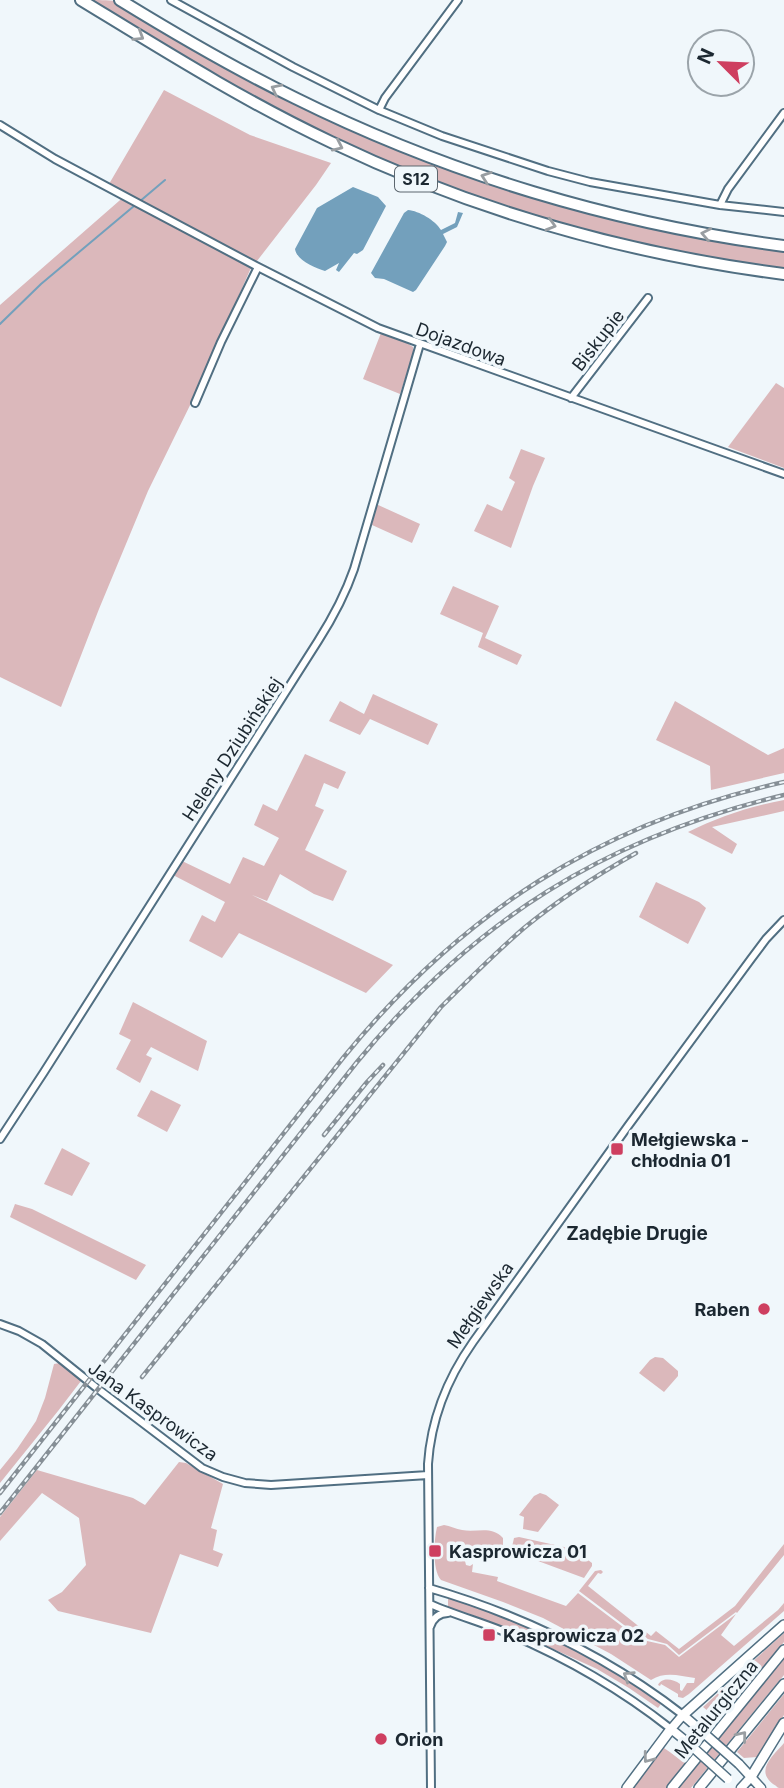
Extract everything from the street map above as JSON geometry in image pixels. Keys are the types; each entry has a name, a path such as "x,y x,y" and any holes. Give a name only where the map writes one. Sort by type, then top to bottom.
{"highway":[{"name":"S12","path":"81,0 272,113 376,163 443,190 524,218 611,242 689,259 784,274"},
{"name":"S12","path":"120,0 206,51 296,99 449,164 516,187 619,215 716,236 784,246"}],"main road":[{"path":"683,1715 784,1625"},
{"name":"Metalurgiczna","path":"672,1788 784,1650"},
{"name":"Metalurgiczna","path":"699,1788 784,1684"},
{"path":"751,1777 784,1723"},
{"path":"627,1788 671,1729"}],"street":[{"path":"171,0 293,67 379,110 442,136 575,179 720,205 784,212"},
{"path":"379,110 385,98 458,0"},
{"path":"720,205 728,188 784,113"},
{"name":"Dojazdowa","path":"0,125 55,159 378,328 784,474"},
{"path":"195,403 258,267"},
{"name":"Biskupie","path":"571,398 648,298"},
{"name":"Heleny Dziubińskiej","path":"0,1139 314,648 338,606 354,569 420,344"},
{"name":"Mełgiewska","path":"431,1788 428,1475 431,1437 438,1409 466,1352 718,1003 766,939 784,920"},
{"name":"Jana Kasprowicza","path":"0,1324 37,1340 186,1457 223,1477 245,1483 271,1485 428,1475"},
{"path":"429,1588 496,1609 566,1640 632,1679 683,1715 739,1764 761,1788"},
{"path":"430,1604 498,1629 566,1661 626,1696 687,1742 739,1788 751,1777"},
{"path":"430,1628 440,1614 454,1614"},
{"path":"671,1729 683,1715"}],"shaded area":[{"path":"89,0 115,1 179,40 322,117 422,159 574,209 679,233 784,252 784,268 633,242 548,219 425,177 277,110 195,65"},
{"path":"164,90 250,135 331,163 250,270 197,391 148,491 61,707 0,677 0,305 127,194 109,184"},
{"path":"381,333 413,347 400,394 363,379"},
{"path":"776,383 784,388 784,468 728,447"},
{"path":"521,449 545,458 511,548 474,531 487,504 502,511 515,482 509,478"},
{"path":"376,504 420,524 412,543 372,525"},
{"path":"453,586 499,606 485,638 522,655 517,665 478,647 483,633 440,614"},
{"path":"373,694 438,724 428,745 370,719 360,735 329,721 340,701 364,714"},
{"path":"675,701 768,755 784,748 784,773 711,790 710,766 656,740"},
{"path":"305,754 346,772 338,789 324,783 315,806 324,810 305,850 347,871 333,901 314,894 280,874 267,901 252,895 393,965 366,993 239,933 222,958 189,941 202,915 215,922 225,902 173,875 180,860 230,884 243,857 264,866 279,838 254,825 263,804 277,811"},
{"path":"784,800 784,811 712,827 737,844 732,854 688,832 759,805"},
{"path":"656,882 706,908 688,944 639,917"},
{"path":"133,1002 207,1041 198,1071 151,1047 146,1055 152,1058 140,1083 116,1069 131,1040 119,1034"},
{"path":"151,1090 181,1105 167,1132 137,1116"},
{"path":"62,1148 90,1163 72,1196 44,1184"},
{"path":"15,1204 32,1209 146,1265 136,1280 10,1217"},
{"path":"655,1357 663,1358 678,1371 678,1376 664,1392 639,1373"},
{"path":"60,1363 81,1381 0,1483 0,1470 36,1421 54,1364"},
{"path":"179,1462 186,1463 223,1484 211,1528 217,1530 213,1550 223,1554 218,1567 180,1554 151,1633 58,1611 48,1600 62,1592 86,1565 79,1518 42,1493 0,1541 0,1517 37,1470 133,1498 145,1505"},
{"path":"540,1493 559,1505 538,1532 523,1529 524,1517 519,1515 534,1496"},
{"path":"444,1525 468,1531 494,1532 503,1538 503,1551 477,1546 474,1560 470,1556 466,1558 466,1565 473,1564 472,1572 498,1577 497,1581 566,1606 578,1593 623,1627 647,1641 665,1645 679,1657 736,1614 721,1635 734,1646 784,1603 784,1611 689,1694 683,1698 678,1697 678,1694 661,1684 658,1685 662,1681 671,1680 680,1684 682,1691 687,1683 694,1683 695,1678 667,1675 651,1680 611,1654 543,1618 441,1580 436,1569 435,1547 437,1527"},
{"path":"514,1538 573,1549 592,1563 592,1566 584,1578 511,1551"},
{"path":"784,1544 784,1555 737,1613 679,1655 667,1644 648,1639 624,1625 579,1591 595,1571 601,1570 603,1572 598,1573 588,1586 651,1636 656,1631 679,1649 735,1606"},
{"path":"448,1597 506,1618 585,1655 661,1704 658,1708 597,1669 516,1632 448,1608"},
{"path":"784,1633 784,1642 720,1721 703,1707"},
{"path":"784,1656 784,1675 691,1788 677,1788"},
{"path":"784,1694 784,1715 757,1757 744,1758 737,1752"},
{"path":"784,1743 784,1788 779,1788 768,1779 766,1768"},
{"path":"664,1748 687,1764 667,1788 633,1788"}],"water":[{"path":"353,187 378,197 386,206 363,250 354,253 339,272 336,270 339,263 325,271 307,263 299,257 295,249 317,208"},
{"path":"408,210 426,217 441,230 455,223 458,212 463,213 457,227 443,234 447,242 445,246 413,292 384,279 375,278 371,273"}],"waterway":[{"path":"139,202 165,180"},
{"path":"0,324 41,284 134,206"}],"railway":[{"path":"0,1493 343,1058 388,1006 436,959 486,918 539,881 595,849 654,822 717,800 784,782"},
{"path":"0,1513 357,1062 448,966 496,926 547,891 601,861 658,835 719,813 784,795"},
{"path":"142,1377 441,1007 524,928 578,888 636,853"},
{"path":"324,1135 383,1065"}],"place":[{"name":"Mełgiewska - chłodnia 01","path":"617,1149"},
{"name":"Raben","path":"764,1309"},
{"name":"Kasprowicza 01","path":"435,1551"},
{"name":"Kasprowicza 02","path":"489,1635"},
{"name":"Orion","path":"381,1739"}],"district":[{"name":"Zadębie Drugie","path":"637,1233"}]}
